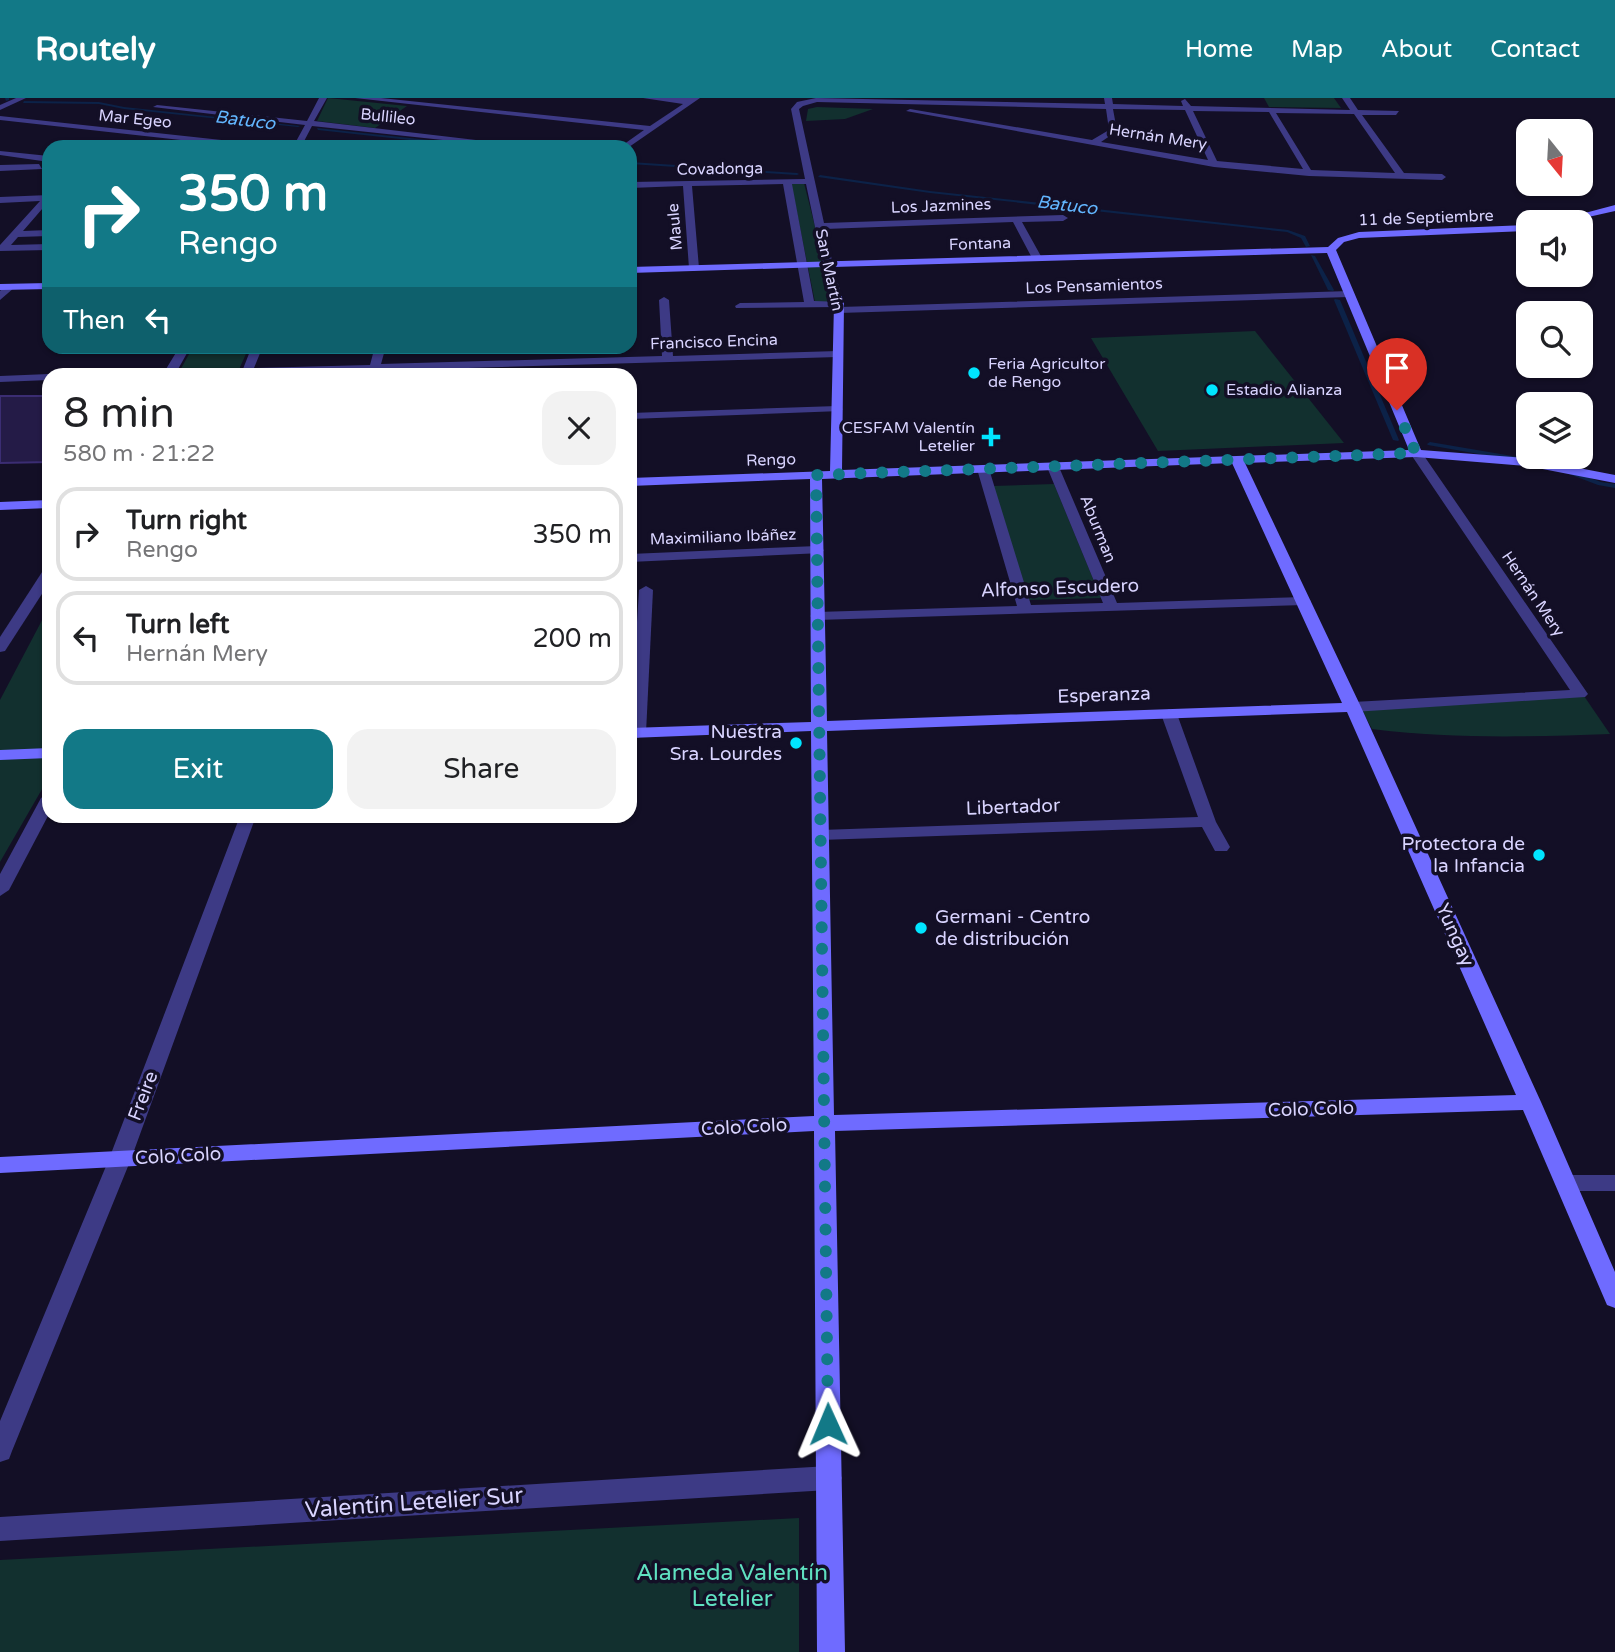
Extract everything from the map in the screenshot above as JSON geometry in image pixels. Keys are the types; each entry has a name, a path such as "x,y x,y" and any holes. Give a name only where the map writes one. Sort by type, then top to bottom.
{"main road":[{"path":"1593,213 1615,208"},
{"name":"11 de Septiembre","path":"1331,250 1341,240 1359,234 1516,228"},
{"name":"Fontana","path":"637,270 1331,250"},
{"name":"Hernán Mery","path":"1331,250 1416,453"},
{"name":"San Martín","path":"828,265 839,307 837,409 817,550 817,616 831,1652"},
{"path":"5,287 42,286"},
{"name":"Rengo","path":"637,482 1416,453 1527,462 1611,479"},
{"name":"Yungay","path":"1237,460 1304,601 1531,1102 1615,1298"},
{"path":"0,506 42,504"},
{"name":"Esperanza","path":"637,733 1353,708"},
{"path":"0,755 42,753"},
{"name":"Colo Colo","path":"0,1165 824,1123 1531,1102"}],"street":[{"path":"0,108 22,98"},
{"name":"Bullileo","path":"178,98 158,107 467,140"},
{"path":"301,140 323,98"},
{"path":"359,98 651,128"},
{"path":"647,98 693,100"},
{"path":"1184,98 1214,164"},
{"path":"1256,98 1309,173"},
{"path":"1346,98 1401,176"},
{"path":"634,140 693,100"},
{"name":"San Martín","path":"828,265 795,109 800,104 817,100 873,101"},
{"path":"873,101 1109,102 1189,108 1396,113"},
{"name":"Hernán Mery","path":"873,101 890,107 1214,164 1309,173 1442,177"},
{"path":"1092,144 1113,131 1109,102"},
{"name":"Mar Egeo","path":"0,118 168,140"},
{"path":"0,153 42,158"},
{"path":"0,168 42,167"},
{"name":"San Martín","path":"787,181 810,305"},
{"name":"Covadonga","path":"637,185 810,181"},
{"name":"Maule","path":"687,184 694,268"},
{"path":"0,200 42,198"},
{"path":"1,248 42,205"},
{"name":"Los Jazmines","path":"820,226 1063,218"},
{"path":"1016,219 1037,258"},
{"path":"15,234 42,233"},
{"path":"1,248 42,247"},
{"path":"0,297 5,287"},
{"name":"Los Pensamientos","path":"740,306 839,307 1349,294"},
{"path":"664,300 668,359"},
{"path":"375,368 378,354"},
{"path":"551,362 552,354"},
{"name":"Francisco Encina","path":"530,368 551,362 838,354"},
{"path":"0,379 42,377"},
{"path":"637,416 837,409"},
{"name":"Hernán Mery","path":"1416,453 1580,694"},
{"name":"Aburman","path":"1054,467 1111,605"},
{"path":"983,469 1026,609"},
{"name":"Maximiliano Ibáñez","path":"637,558 817,550"},
{"path":"0,649 42,583"},
{"path":"637,666 646,590"},
{"name":"Alfonso Escudero","path":"817,616 1304,601"},
{"name":"Esperanza","path":"1353,708 1580,694"},
{"path":"1169,714 1208,822 1221,847"},
{"path":"0,890 42,811"},
{"name":"Libertador","path":"820,835 1208,822"},
{"name":"Freire","path":"0,1451 120,1159 245,823"},
{"path":"1566,1184 1615,1183"},
{"name":"Valentín Letelier Sur","path":"0,1529 829,1478"}],"green space":[{"path":"328,98 407,106 375,128 317,121"},
{"path":"1264,98 1334,98 1341,108 1269,107"},
{"path":"808,109 873,109 845,119 806,121"},
{"path":"791,183 804,183 834,302 815,302"},
{"name":"Estadio Alianza","path":"1255,331 1344,443 1158,451 1091,338"},
{"path":"189,354 246,354 240,368 181,368"},
{"path":"1054,484 1101,598 1028,600 993,486"},
{"path":"42,620 42,789 0,862 0,700"},
{"path":"1584,696 1610,734 1491,736 1401,732 1372,729 1362,710"},
{"name":"Alameda Valentín Letelier","path":"799,1518 799,1652 0,1652 0,1560"}],"building":[{"path":"0,396 42,396 42,462 0,463"}],"waterway":[{"name":"Batuco","path":"24,102 99,103 298,126"},
{"name":"Batuco","path":"318,129 419,140"},
{"name":"Batuco","path":"637,163 797,174"},
{"name":"Batuco","path":"820,176 930,192 1288,231 1303,237 1308,246"},
{"name":"Batuco","path":"1313,256 1331,290"},
{"name":"Batuco","path":"1337,300 1396,440"},
{"name":"Batuco","path":"1430,444 1516,459"},
{"name":"Batuco","path":"1571,473 1600,484 1615,486"}],"place":[{"name":"Feria Agricultor de Rengo","path":"974,373"},
{"name":"Estadio Alianza","path":"1212,390"},
{"name":"CESFAM Valentín Letelier","path":"991,437"},
{"name":"Nuestra Sra. Lourdes","path":"796,743"},
{"name":"Protectora de la Infancia","path":"1539,855"},
{"name":"Germani - Centro de distribución","path":"921,928"}],"route":[{"path":"828,1424 816,475 1416,453 1397,410"}]}
